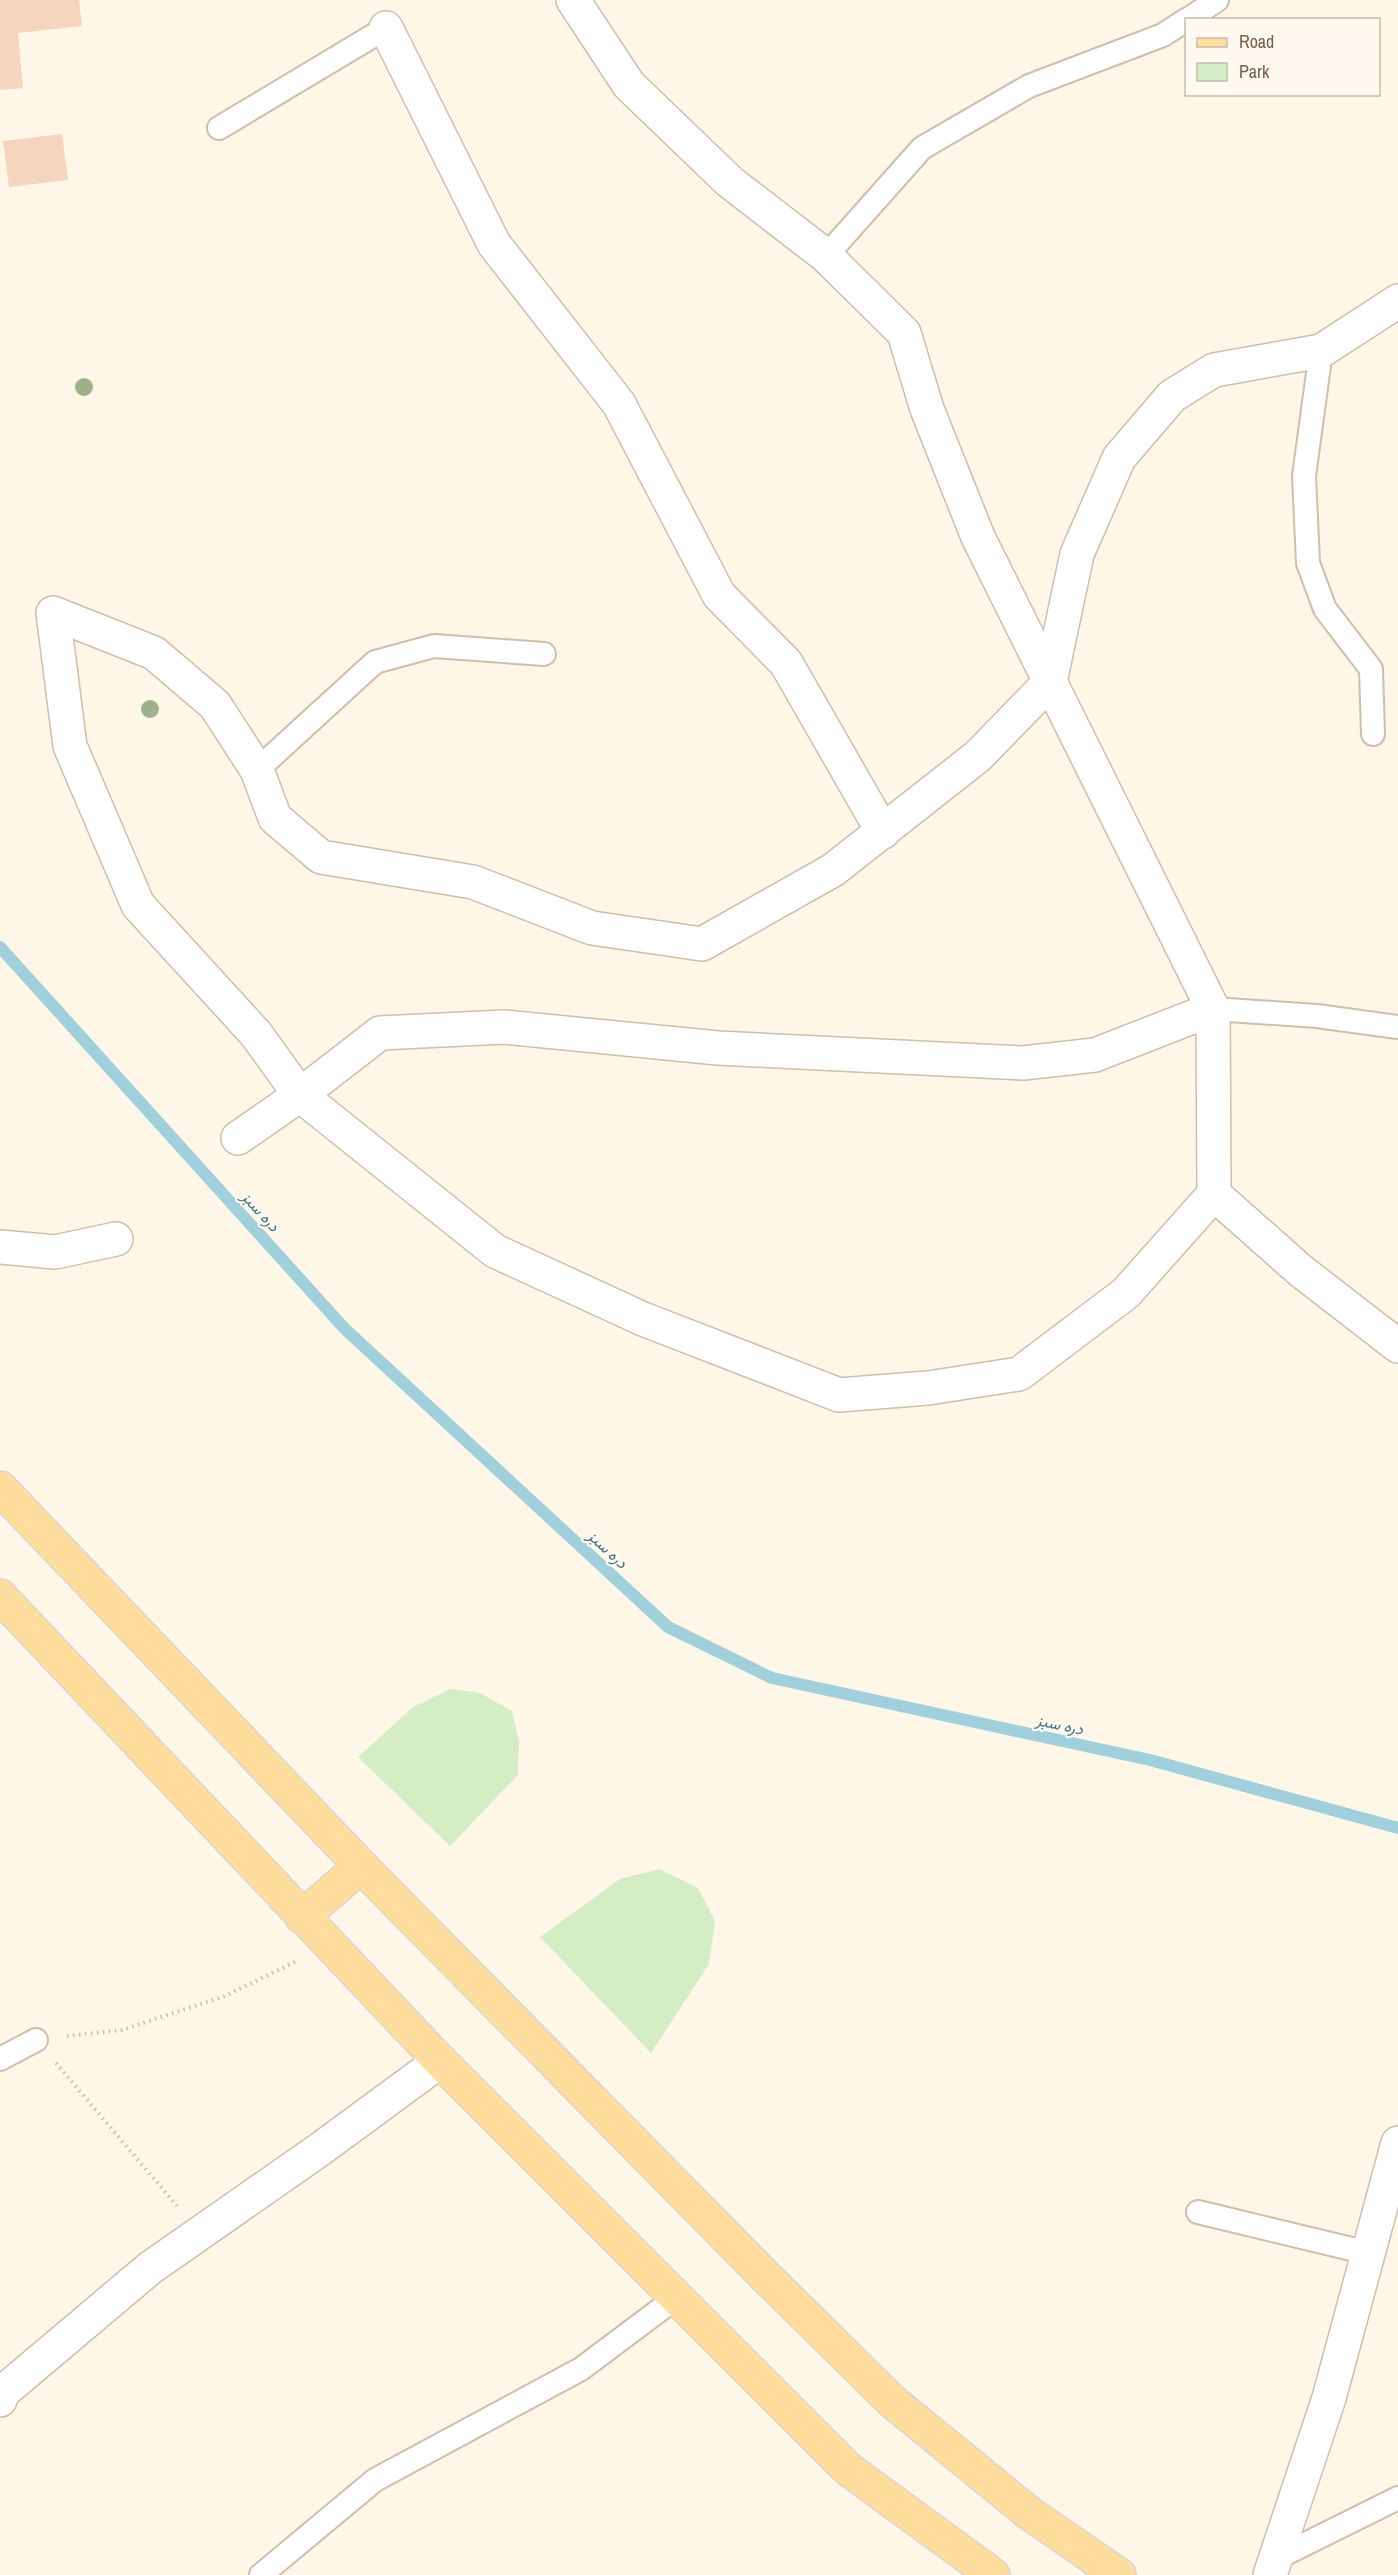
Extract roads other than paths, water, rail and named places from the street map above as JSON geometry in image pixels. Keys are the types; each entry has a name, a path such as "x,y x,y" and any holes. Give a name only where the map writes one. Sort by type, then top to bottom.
{"main road":[{"path":"0,1488 361,1866 764,2276 893,2402 1029,2513 1119,2575"},
{"path":"0,1596 440,2061 848,2469 993,2575"},
{"path":"302,1917 361,1866"}],"street":[{"path":"573,0 629,85 730,182 826,255 904,333 927,409 978,537 1050,682 1213,1009 1214,1194 1126,1293 1019,1374 928,1388 839,1395 643,1319 495,1251 300,1095 256,1034 138,905 70,746 53,613 154,653 215,705 257,770 275,818 321,857 473,882 592,928 702,944 833,870 978,756 1050,682 1077,554 1119,458 1172,396 1214,370 1321,351 1398,301"},
{"path":"386,28 494,243 619,404 719,595 786,663 883,832"},
{"path":"238,1138 300,1095 380,1033 504,1027 718,1048 1023,1063 1095,1055 1213,1009"},
{"path":"1214,1194 1301,1271 1398,1346"},
{"path":"0,1247 55,1252 116,1239"},
{"path":"1,2394 150,2268 319,2150 440,2061"},
{"path":"1272,2567 1329,2397 1398,2143"}],"lane":[{"path":"1190,18 1217,0"},
{"path":"826,255 922,148 1029,86 1163,35 1185,21"},
{"path":"219,129 386,28"},
{"path":"1321,351 1304,476 1308,563 1325,609 1371,669 1373,734"},
{"path":"257,770 375,662 434,646 544,654"},
{"path":"1213,1009 1317,1016 1398,1027"},
{"path":"0,2059 36,2040"},
{"path":"1198,2212 1368,2253"},
{"path":"261,2575 375,2480 581,2370 677,2297"},
{"path":"1272,2567 1398,2498"}],"waterway":[{"name":"دره سبز","path":"0,947 345,1329 668,1627 772,1678 1150,1760 1398,1828"}]}
